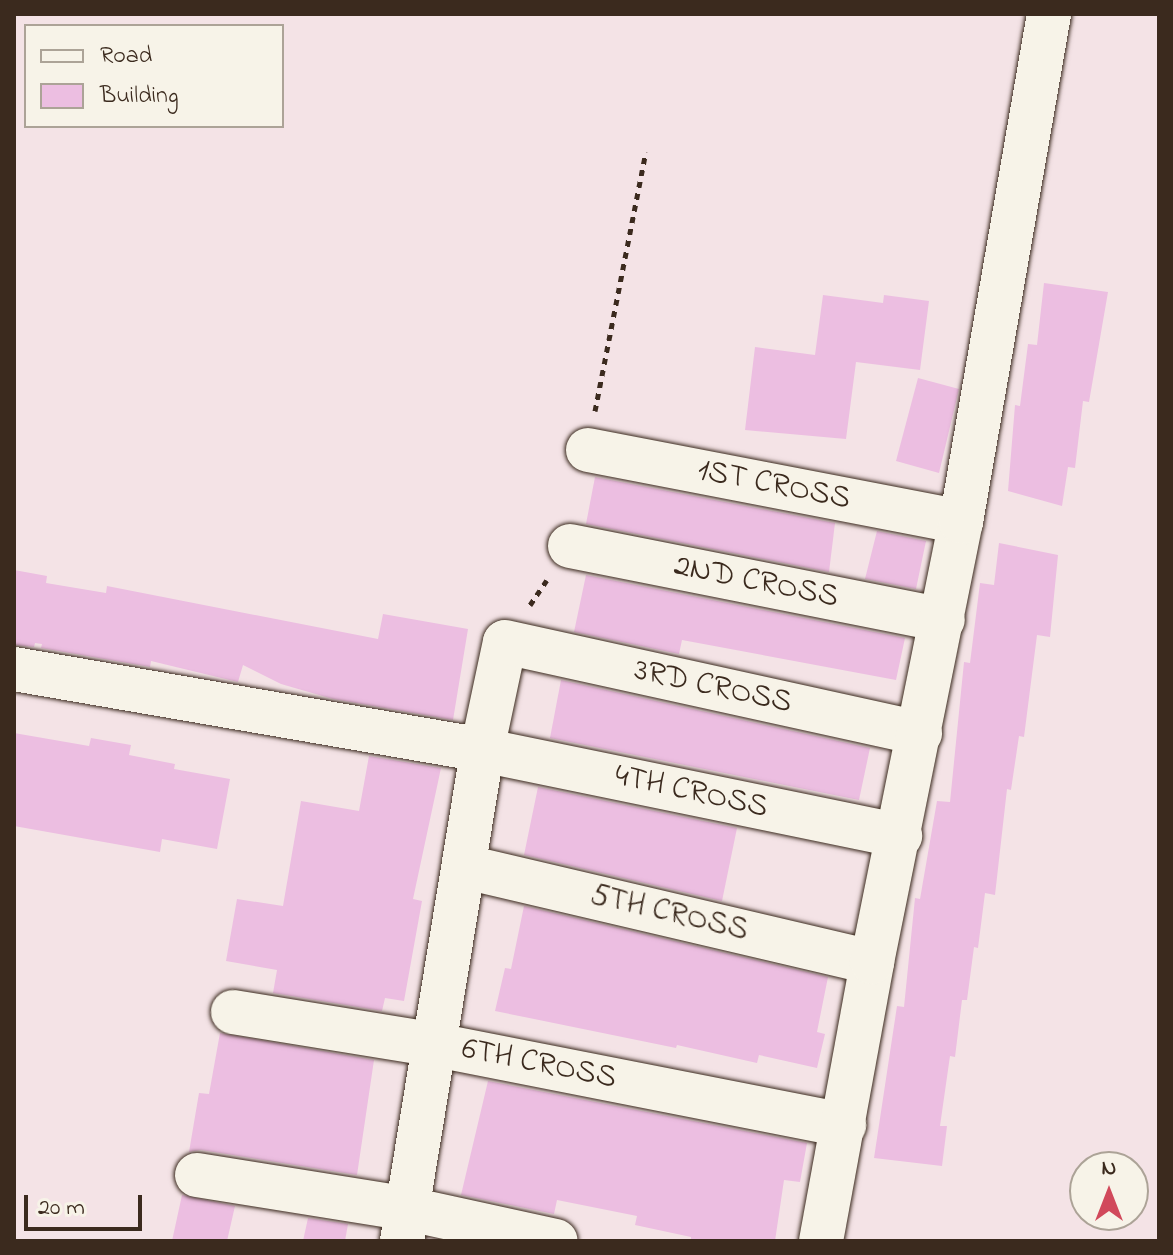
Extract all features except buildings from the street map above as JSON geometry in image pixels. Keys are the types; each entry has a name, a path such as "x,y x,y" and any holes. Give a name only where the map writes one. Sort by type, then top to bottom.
{"street":[{"path":"821,1241 872,962 943,620 1049,14"},
{"name":"1ST CROSS","path":"588,450 961,522"},
{"name":"2ND CROSS","path":"570,546 943,620"},
{"path":"405,1225 466,867 482,750 505,642"},
{"name":"3RD CROSS","path":"505,642 920,733"},
{"name":"4TH CROSS","path":"14,669 482,750 900,836"},
{"name":"5TH CROSS","path":"466,867 872,962"},
{"name":"6TH CROSS","path":"233,1012 436,1045 844,1125"},
{"path":"197,1175 405,1225 556,1241"}],"path":[{"path":"588,450 646,152"},
{"path":"505,642 570,546"}]}
